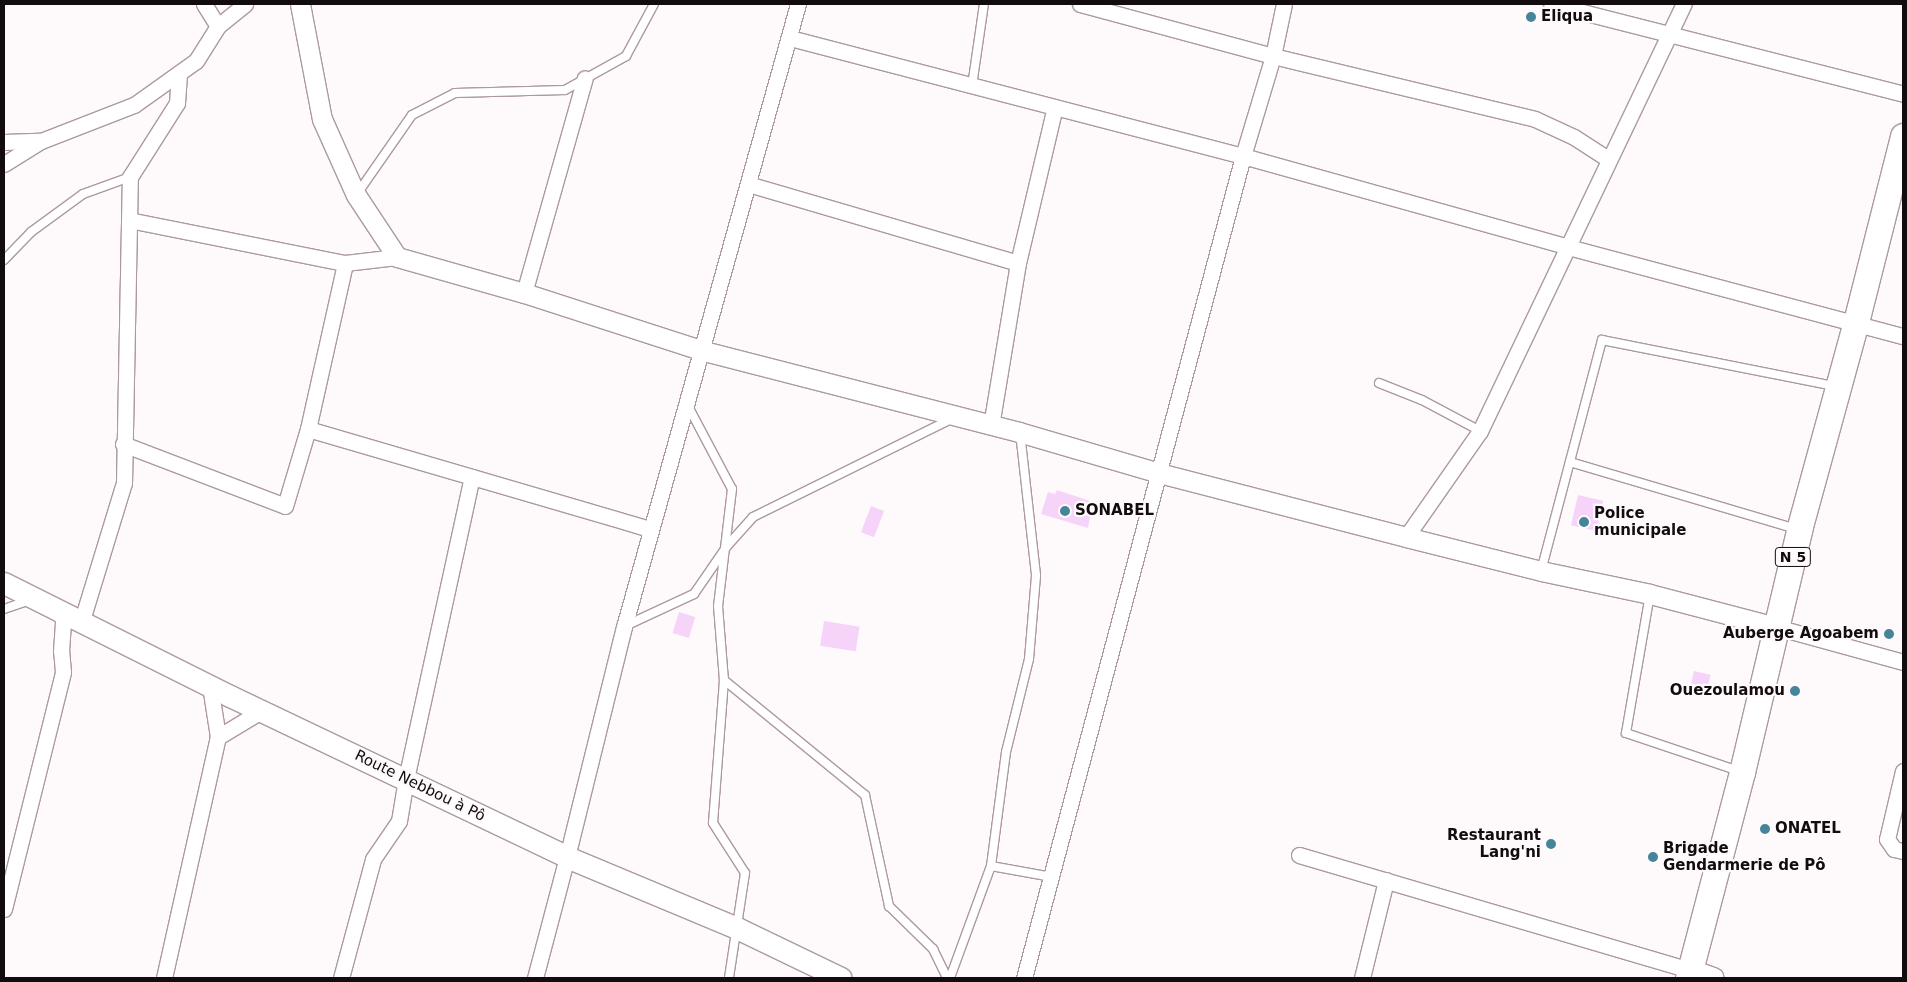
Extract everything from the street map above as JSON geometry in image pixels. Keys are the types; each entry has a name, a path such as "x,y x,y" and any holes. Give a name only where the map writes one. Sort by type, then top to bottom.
{"highway":[{"name":"N 5","path":"1689,974 1742,772 1799,530 1856,322 1903,136"}],"main road":[{"name":"Route Nebbou à Pô","path":"4,583 82,620 210,686 406,778 567,857 737,928 841,978"},
{"path":"1689,974 1713,978"}],"street":[{"path":"204,4 218,26"},
{"path":"4,164 40,141 134,105 196,61 218,26 245,4"},
{"path":"300,4 322,119 356,195 397,257"},
{"path":"535,978 624,627 798,4"},
{"path":"1080,4 1273,56 1535,119 1574,137 1608,159"},
{"path":"1024,978 1243,156 1273,56 1284,4"},
{"path":"1551,4 1903,94"},
{"path":"1406,537 1480,431 1608,159 1684,4"},
{"path":"790,38 1243,156 1568,247 1903,336"},
{"path":"82,620 124,483 123,444 130,177 177,103 179,73"},
{"path":"524,293 585,78"},
{"path":"991,426 1018,263 1055,107"},
{"path":"4,142 40,141"},
{"path":"748,184 1018,263"},
{"path":"129,220 345,263 397,257 524,293 700,350 1020,432 1159,473 1541,571 1650,594 1903,662"},
{"path":"123,444 285,506 308,429 345,263"},
{"path":"308,429 651,529"},
{"path":"340,978 373,859 399,821 406,778 472,477"},
{"path":"4,909 64,672 61,651 63,622 61,610"},
{"path":"164,978 218,737 210,686"},
{"path":"218,737 262,711"},
{"path":"1903,771 1887,839 1894,848 1903,851"},
{"path":"1299,855 1689,974"},
{"path":"1362,978 1386,880"}],"lane":[{"path":"356,195 412,115 455,94 565,90 626,56 654,4"},
{"path":"972,86 984,4"},
{"path":"4,260 31,232 83,194 130,177"},
{"path":"1541,571 1602,340 1838,387"},
{"path":"1379,383 1422,400 1480,431"},
{"path":"686,402 732,489 727,546 718,606 724,680 713,823 745,874 728,978"},
{"path":"624,627 694,594 727,546 752,517 956,417"},
{"path":"949,978 991,866 1006,752 1029,659 1036,575 1020,432"},
{"path":"1570,462 1799,530"},
{"path":"1650,594 1626,733 1742,772"},
{"path":"4,609 36,598"},
{"path":"724,680 865,795 889,906 933,949 949,978"},
{"path":"991,866 1052,877"}],"building":[{"path":"1057,490 1093,502 1088,528 1041,514 1048,492 1055,494"},
{"path":"1578,495 1603,501 1596,531 1571,525"},
{"path":"871,506 884,511 874,537 861,532"},
{"path":"679,612 695,617 689,638 673,633"},
{"path":"824,621 860,627 856,651 820,646"},
{"path":"1694,671 1711,675 1707,692 1690,689"}],"place":[{"name":"Eliqua","path":"1531,17"},
{"name":"SONABEL","path":"1065,511"},
{"name":"Police municipale","path":"1584,522"},
{"name":"Auberge Agoabem","path":"1889,634"},
{"name":"Ouezoulamou","path":"1795,691"},
{"name":"ONATEL","path":"1765,829"},
{"name":"Restaurant Lang'ni","path":"1551,844"},
{"name":"Brigade Gendarmerie de Pô","path":"1653,857"}]}
